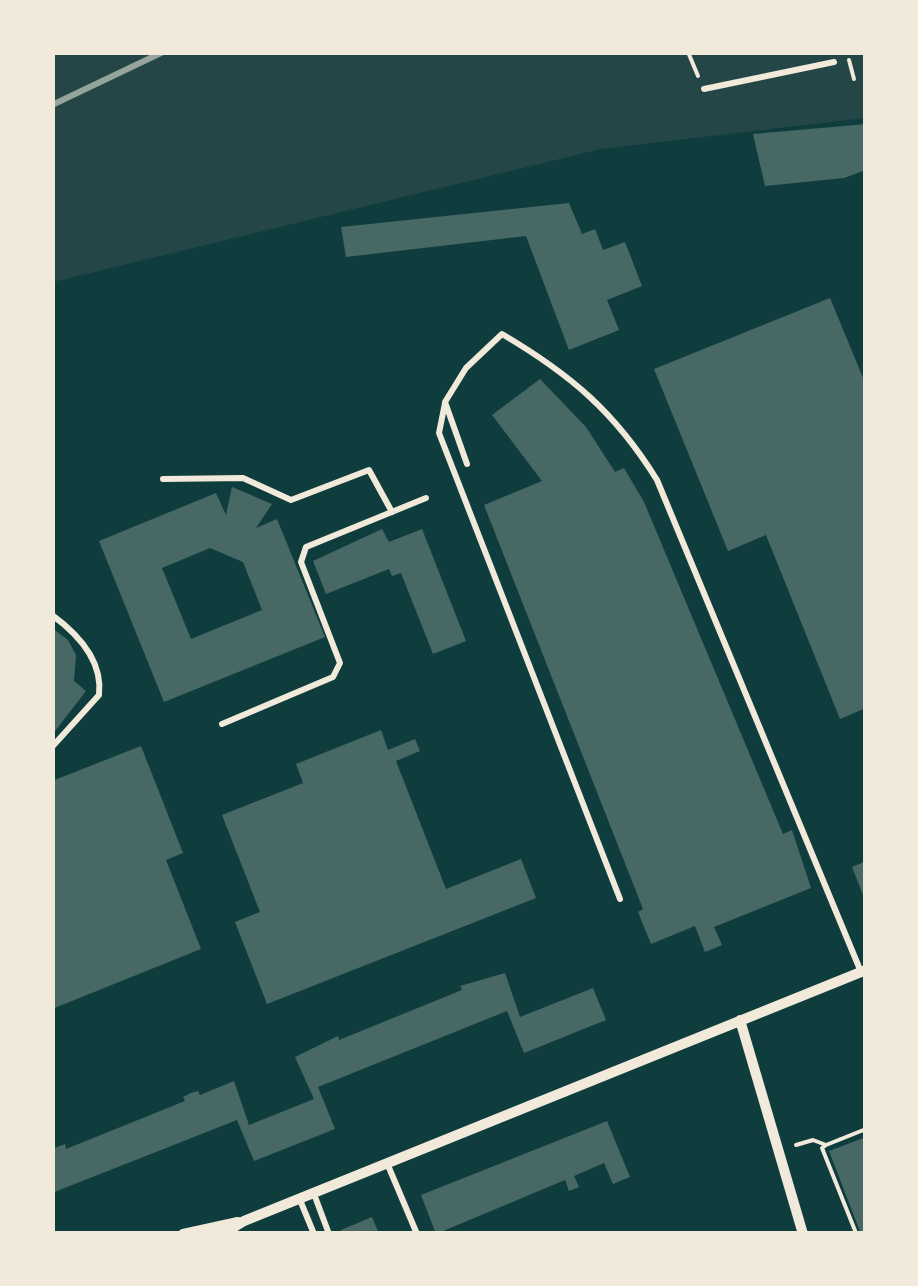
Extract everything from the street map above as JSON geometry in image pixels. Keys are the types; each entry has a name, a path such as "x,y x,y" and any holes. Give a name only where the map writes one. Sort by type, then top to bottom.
{"street":[{"path":"223,1234 313,1192 864,971"},
{"path":"740,1020 803,1234"},
{"path":"183,1234 244,1221"}],"lane":[{"path":"704,89 834,62"},
{"path":"620,899 439,433 446,402 475,357 502,334 564,371 629,434 658,480 864,971"},
{"path":"446,402 467,464"},
{"path":"163,479 243,478 290,500 369,470 392,512"},
{"path":"222,724 333,677 340,663 301,562 306,547 426,498"},
{"path":"52,615 84,646 100,685 99,695 52,747"},
{"path":"387,1163 417,1234"},
{"path":"313,1192 329,1234"},
{"path":"299,1198 314,1234"}],"path":[{"path":"688,52 704,89"},
{"path":"856,1232 822,1148 866,1128"},
{"path":"796,1145 813,1140 826,1145"}],"shaded area":[{"path":"52,53 865,53 865,118 601,149 53,282"}],"building":[{"path":"866,124 866,170 844,178 765,186 753,134"},
{"path":"569,203 582,234 595,229 603,250 625,242 642,286 607,300 619,330 569,350 526,236 346,257 341,227"},
{"path":"830,298 866,385 866,708 840,719 766,535 728,551 654,369"},
{"path":"540,379 586,427 615,472 624,468 644,502 783,834 792,830 811,888 714,927 722,945 705,952 695,926 651,944 638,912 643,909 484,505 542,481 492,415"},
{"path":"232,487 272,504 256,528 277,519 325,637 164,702 99,541 216,493 226,515","holes":["210,548 243,562 262,610 191,639 162,568"]},
{"path":"382,529 389,542 422,529 466,641 433,654 401,573 392,576 389,569 326,594 313,561"},
{"path":"52,628 68,640 76,655 74,681 86,691 52,735"},
{"path":"381,730 388,750 415,739 420,751 396,761 446,889 521,859 536,898 267,1004 235,922 260,912 222,815 303,783 296,764"},
{"path":"141,746 183,853 166,860 201,949 52,1009 52,781"},
{"path":"866,861 866,900 865,900 852,867"},
{"path":"505,973 520,1017 593,988 606,1020 524,1053 507,1011 318,1087 335,1129 254,1161 237,1120 52,1193 52,1149 65,1144 66,1149 185,1101 183,1097 191,1093 198,1091 200,1095 234,1081 249,1125 314,1099 295,1057 338,1036 339,1040 462,990 460,986"},
{"path":"607,1121 630,1177 613,1184 604,1163 574,1176 579,1187 569,1191 565,1180 436,1234 421,1195"},
{"path":"866,1137 866,1234 861,1234 829,1151"},
{"path":"372,1217 379,1234 342,1234 341,1230"}],"railway":[{"path":"52,105 163,52"}]}
